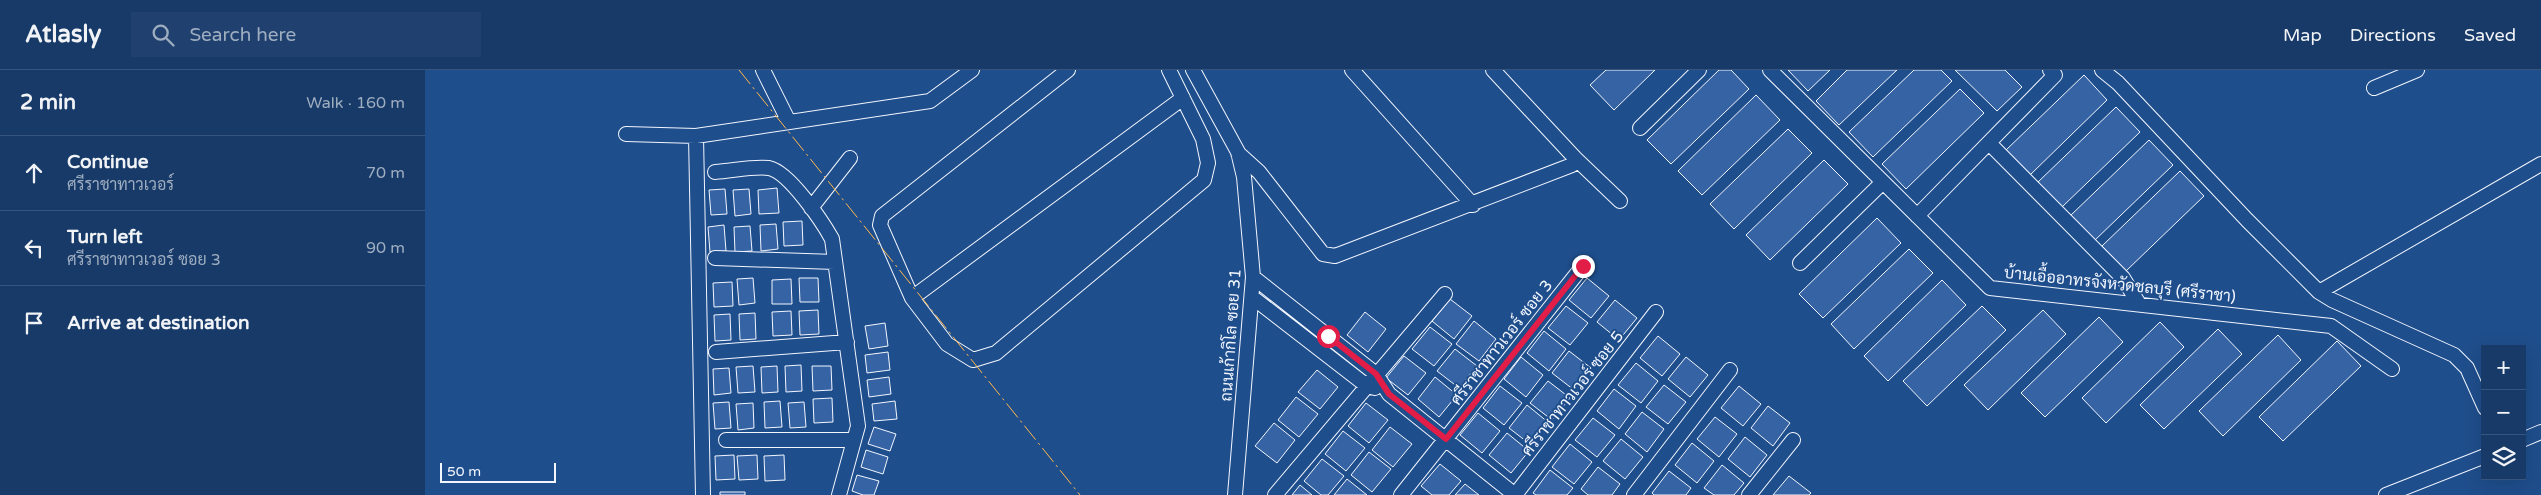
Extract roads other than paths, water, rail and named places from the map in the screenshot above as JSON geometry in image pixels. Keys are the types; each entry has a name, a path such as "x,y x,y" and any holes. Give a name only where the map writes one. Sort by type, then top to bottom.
{"street":[{"path":"763,70 789,122"},
{"path":"626,134 696,136 930,101 972,70"},
{"path":"1068,70 882,216 879,225 912,298 947,344 973,360 996,353 1204,180 1208,163 1203,140 1169,70"},
{"name":"ถนนเก้ากิโล ซอย 31","path":"1193,70 1238,152 1244,177 1253,278 1235,495"},
{"path":"1351,70 1473,205"},
{"path":"1493,70 1575,158 1620,201"},
{"path":"1640,128 1699,70"},
{"name":"บ้านเอื้ออาทรจังหวัดชลบุรี (ศรีราชา)","path":"1770,70 1990,288 2331,326 2392,368"},
{"path":"1917,216 2055,75 2050,70"},
{"path":"2102,70 2118,83 2247,220 2319,292 2332,300 2454,356 2467,368 2481,399"},
{"path":"2373,88 2417,70"},
{"path":"912,298 1183,98"},
{"path":"696,136 703,495"},
{"path":"1989,142 2123,278 2139,304"},
{"path":"1238,152 1259,172 1323,254 1335,256 1473,205 1572,165 1575,158"},
{"path":"811,208 850,158"},
{"path":"2319,292 2541,164"},
{"path":"715,172 769,168 784,176 811,208 832,239 858,426 839,495"},
{"path":"1800,263 1883,182"},
{"path":"715,258 835,262"},
{"name":"ศรีราชาทาวเวอร์ ซอย 3","path":"1401,495 1583,266"},
{"path":"1253,278 1376,374 1389,394"},
{"path":"1275,495 1445,294"},
{"path":"1252,297 1367,386 1389,394 1515,495"},
{"name":"ศรีราชาทาวเวอร์ ซอย 5","path":"1515,495 1656,312"},
{"path":"716,352 847,342"},
{"path":"1634,495 1731,370"},
{"path":"2526,439 2541,434"},
{"path":"726,440 854,440"},
{"path":"1749,495 1793,440"},
{"path":"2386,495 2481,458"}]}
